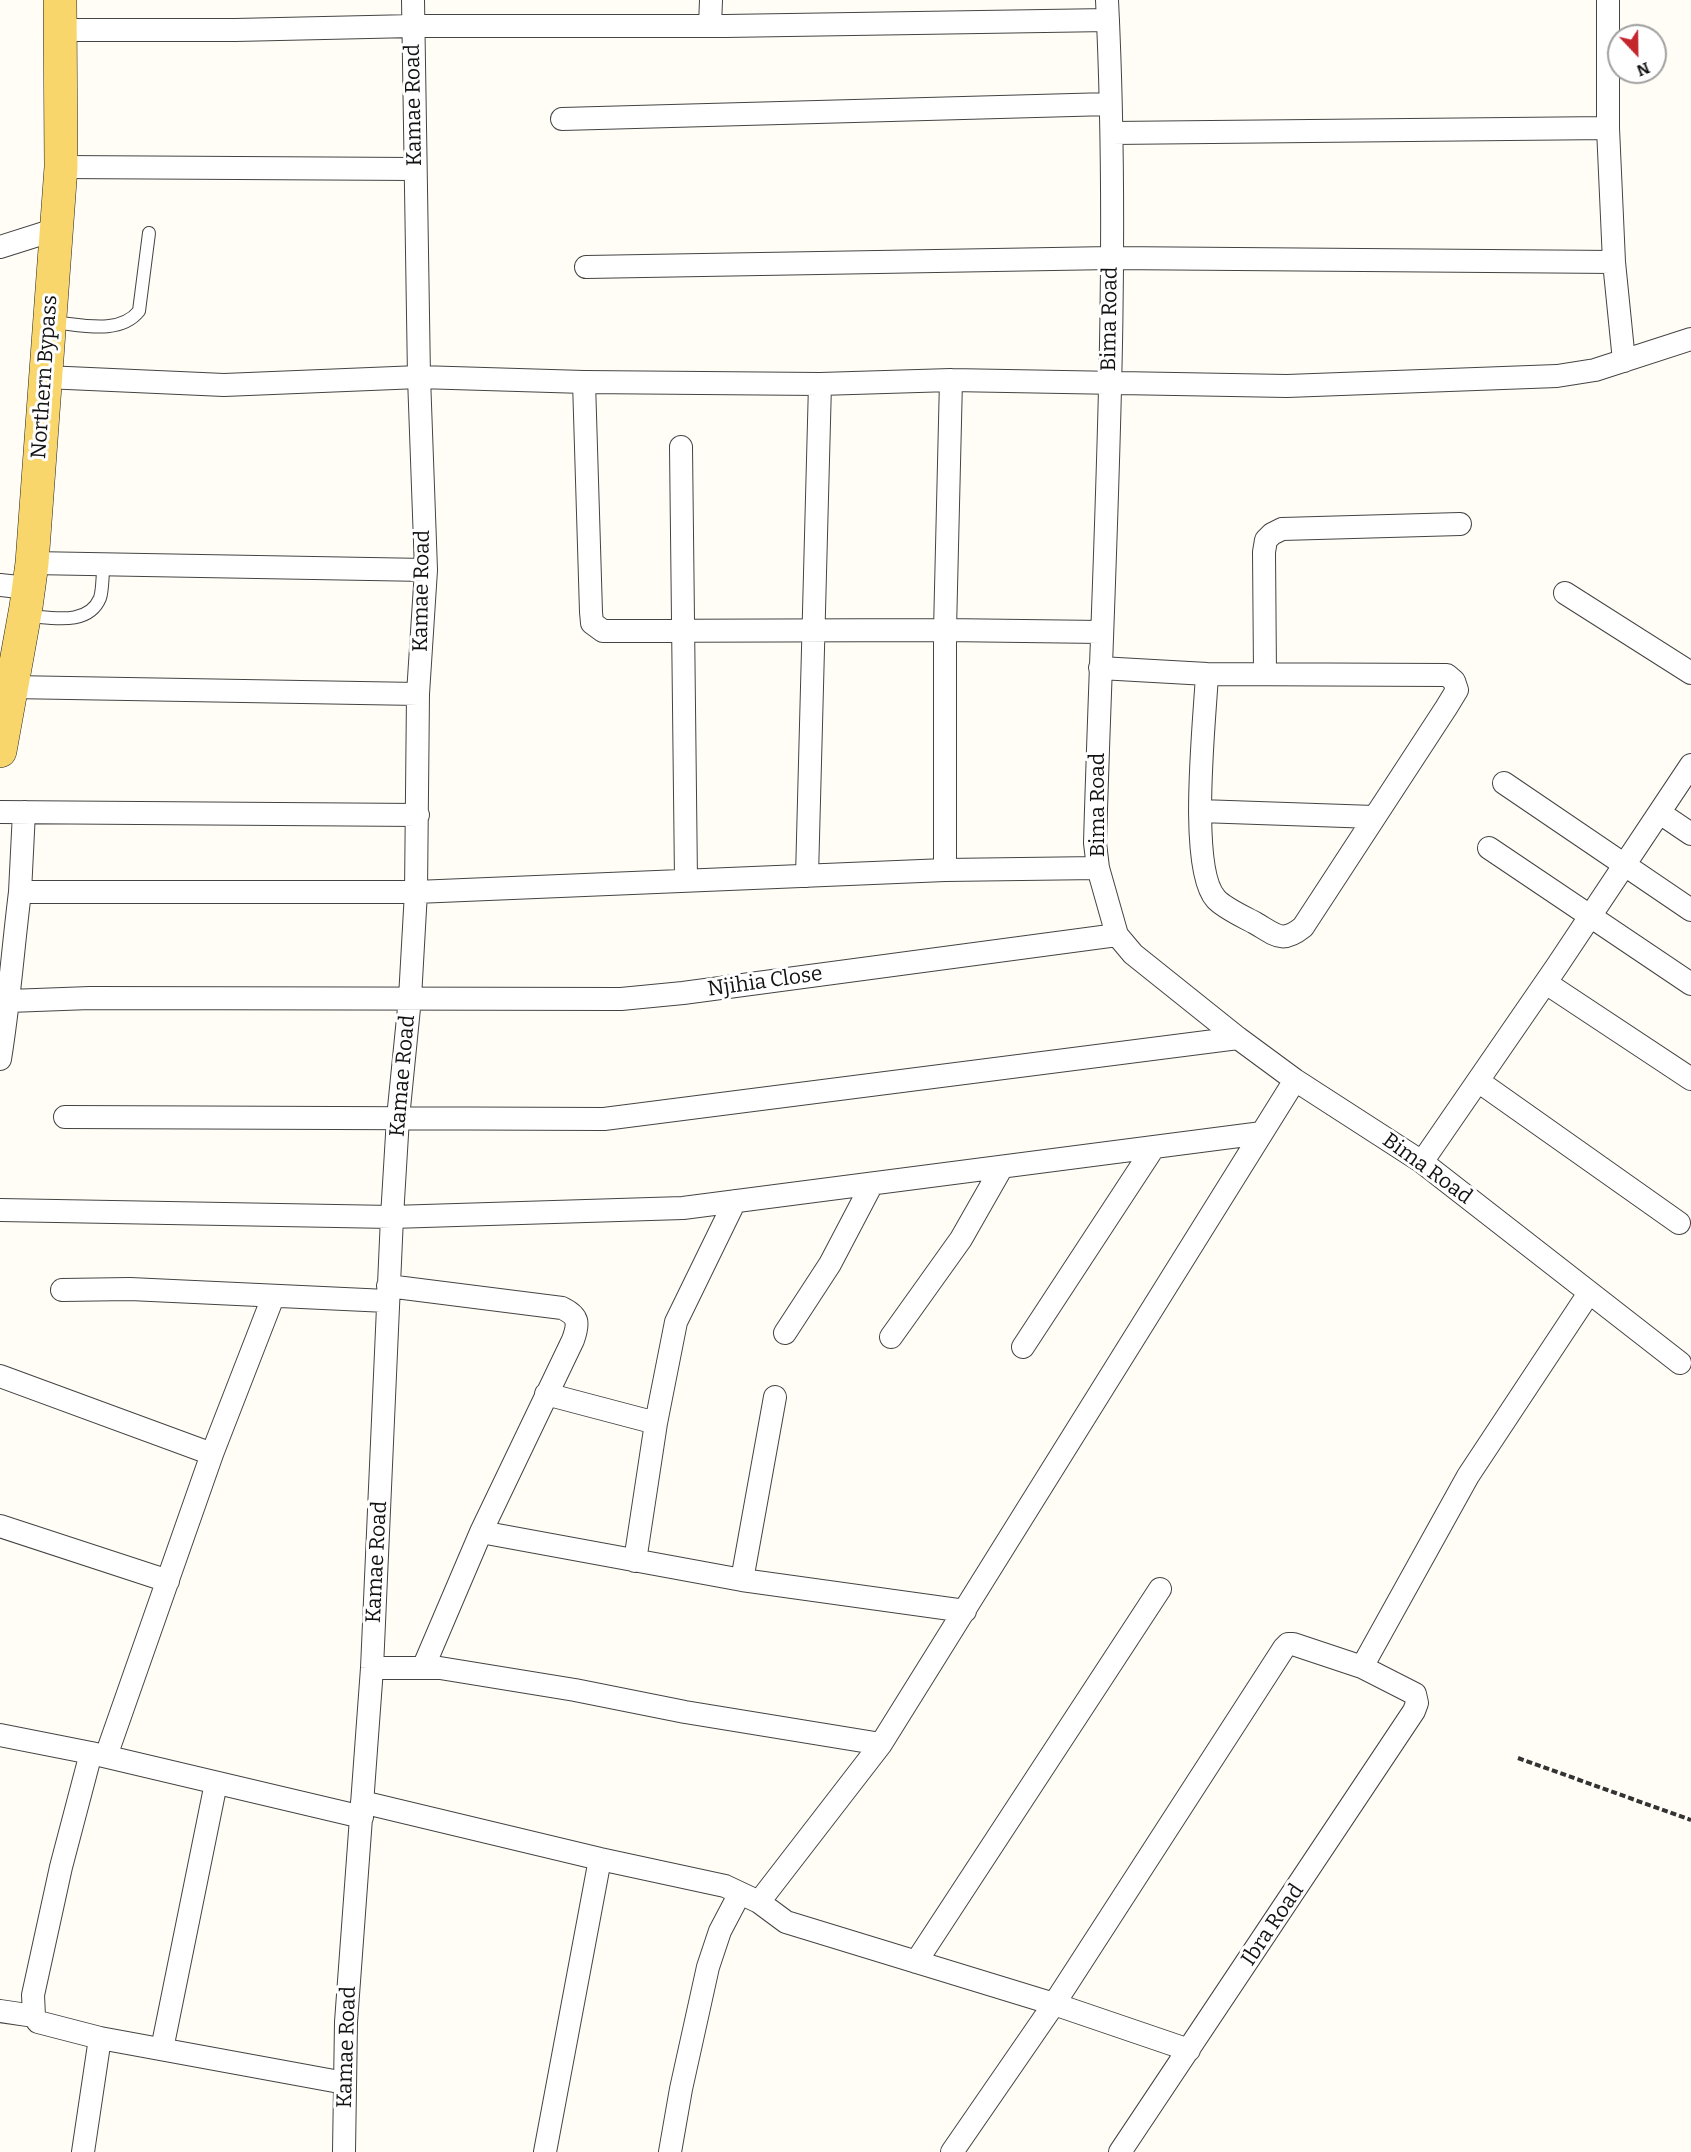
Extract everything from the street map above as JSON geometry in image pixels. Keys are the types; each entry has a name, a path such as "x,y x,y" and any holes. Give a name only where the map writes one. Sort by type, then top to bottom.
{"main road":[{"name":"Northern Bypass","path":"0,752 45,377 61,167 60,15"}],"street":[{"name":"Kamae Road","path":"344,2152 346,2022 372,1668 392,1217 398,1118 410,999 416,892 418,694 426,570 419,377 413,0"},
{"path":"710,26 711,0"},
{"path":"1608,0 1608,128 1614,262 1624,361"},
{"path":"60,15 235,30 413,26 710,26 1108,10"},
{"name":"Bima Road","path":"1108,10 1112,133 1110,382 1095,843 1098,868 1117,935 1133,954 1238,1038 1295,1080 1422,1162 1680,1363"},
{"path":"562,119 1110,104"},
{"path":"1112,133 1608,128"},
{"path":"61,167 415,169"},
{"path":"0,247 57,229"},
{"path":"586,267 1111,258 1614,262"},
{"path":"45,377 224,385 419,377 584,382 820,384 951,380 1287,386 1557,376 1624,361 1691,339"},
{"path":"945,870 945,630 951,380"},
{"path":"584,382 592,623 603,631 1101,632"},
{"path":"807,876 820,384"},
{"path":"681,447 686,880"},
{"path":"1265,674 1264,552 1266,540 1272,534 1282,529 1460,525"},
{"path":"21,588 104,564 426,570"},
{"path":"1565,593 1691,674"},
{"path":"1100,668 1208,674 1448,675 1454,681 1456,690 1303,927 1292,936 1279,937 1216,900 1206,882 1202,862 1200,811 1208,674"},
{"path":"6,688 418,694"},
{"path":"1422,1162 1546,983 1691,765"},
{"path":"1504,783 1691,910"},
{"path":"1200,811 1374,817"},
{"path":"0,812 418,815"},
{"path":"0,1059 9,1001 5,966 20,892 24,812"},
{"path":"1660,813 1691,834"},
{"path":"1489,848 1691,984"},
{"path":"20,892 416,892 945,870 1098,868"},
{"name":"Njihia Close","path":"9,1001 90,998 574,1000 631,998 1117,935"},
{"path":"1546,983 1691,1079"},
{"path":"65,1118 604,1119 1238,1038"},
{"path":"670,2152 683,2079 708,1967 720,1931 881,1744 1295,1080"},
{"path":"1478,1081 1679,1223"},
{"path":"0,1210 392,1217 683,1208 1262,1133"},
{"path":"1023,1347 1154,1147"},
{"path":"891,1337 961,1239 1002,1167"},
{"path":"785,1333 830,1264 873,1184"},
{"path":"635,1561 656,1423 676,1322 735,1201"},
{"path":"62,1290 130,1289 273,1297 388,1294 562,1308 573,1313 577,1328 573,1340 482,1532 423,1668"},
{"path":"952,2152 1054,2004 1284,1648 1288,1644 1293,1644 1362,1667 1468,1476 1589,1293"},
{"path":"273,1297 212,1454 168,1581 98,1755 61,1867 33,1995 34,2016 38,2022 45,2025 100,2038 345,2083"},
{"path":"0,1376 212,1454"},
{"path":"546,1394 656,1423"},
{"path":"742,1580 775,1397"},
{"path":"0,1526 168,1581"},
{"path":"482,1532 742,1580 965,1611"},
{"path":"916,1962 1160,1589"},
{"name":"Ibra Road","path":"1120,2152 1414,1711 1417,1703 1415,1694 1362,1667"},
{"path":"372,1668 440,1668 881,1744"},
{"path":"0,1735 216,1783 362,1809 725,1886 749,1898 786,1922 1054,2004 1189,2050"},
{"path":"162,2049 216,1783"},
{"path":"545,2152 600,1859"},
{"path":"0,2012 34,2016"},
{"path":"83,2152 100,2038"}],"lane":[{"path":"49,321 107,327 132,320 139,311 149,233"},
{"path":"21,588 77,618 91,610 100,598 104,564"}],"path":[{"path":"1518,1758 1691,1820"}]}
